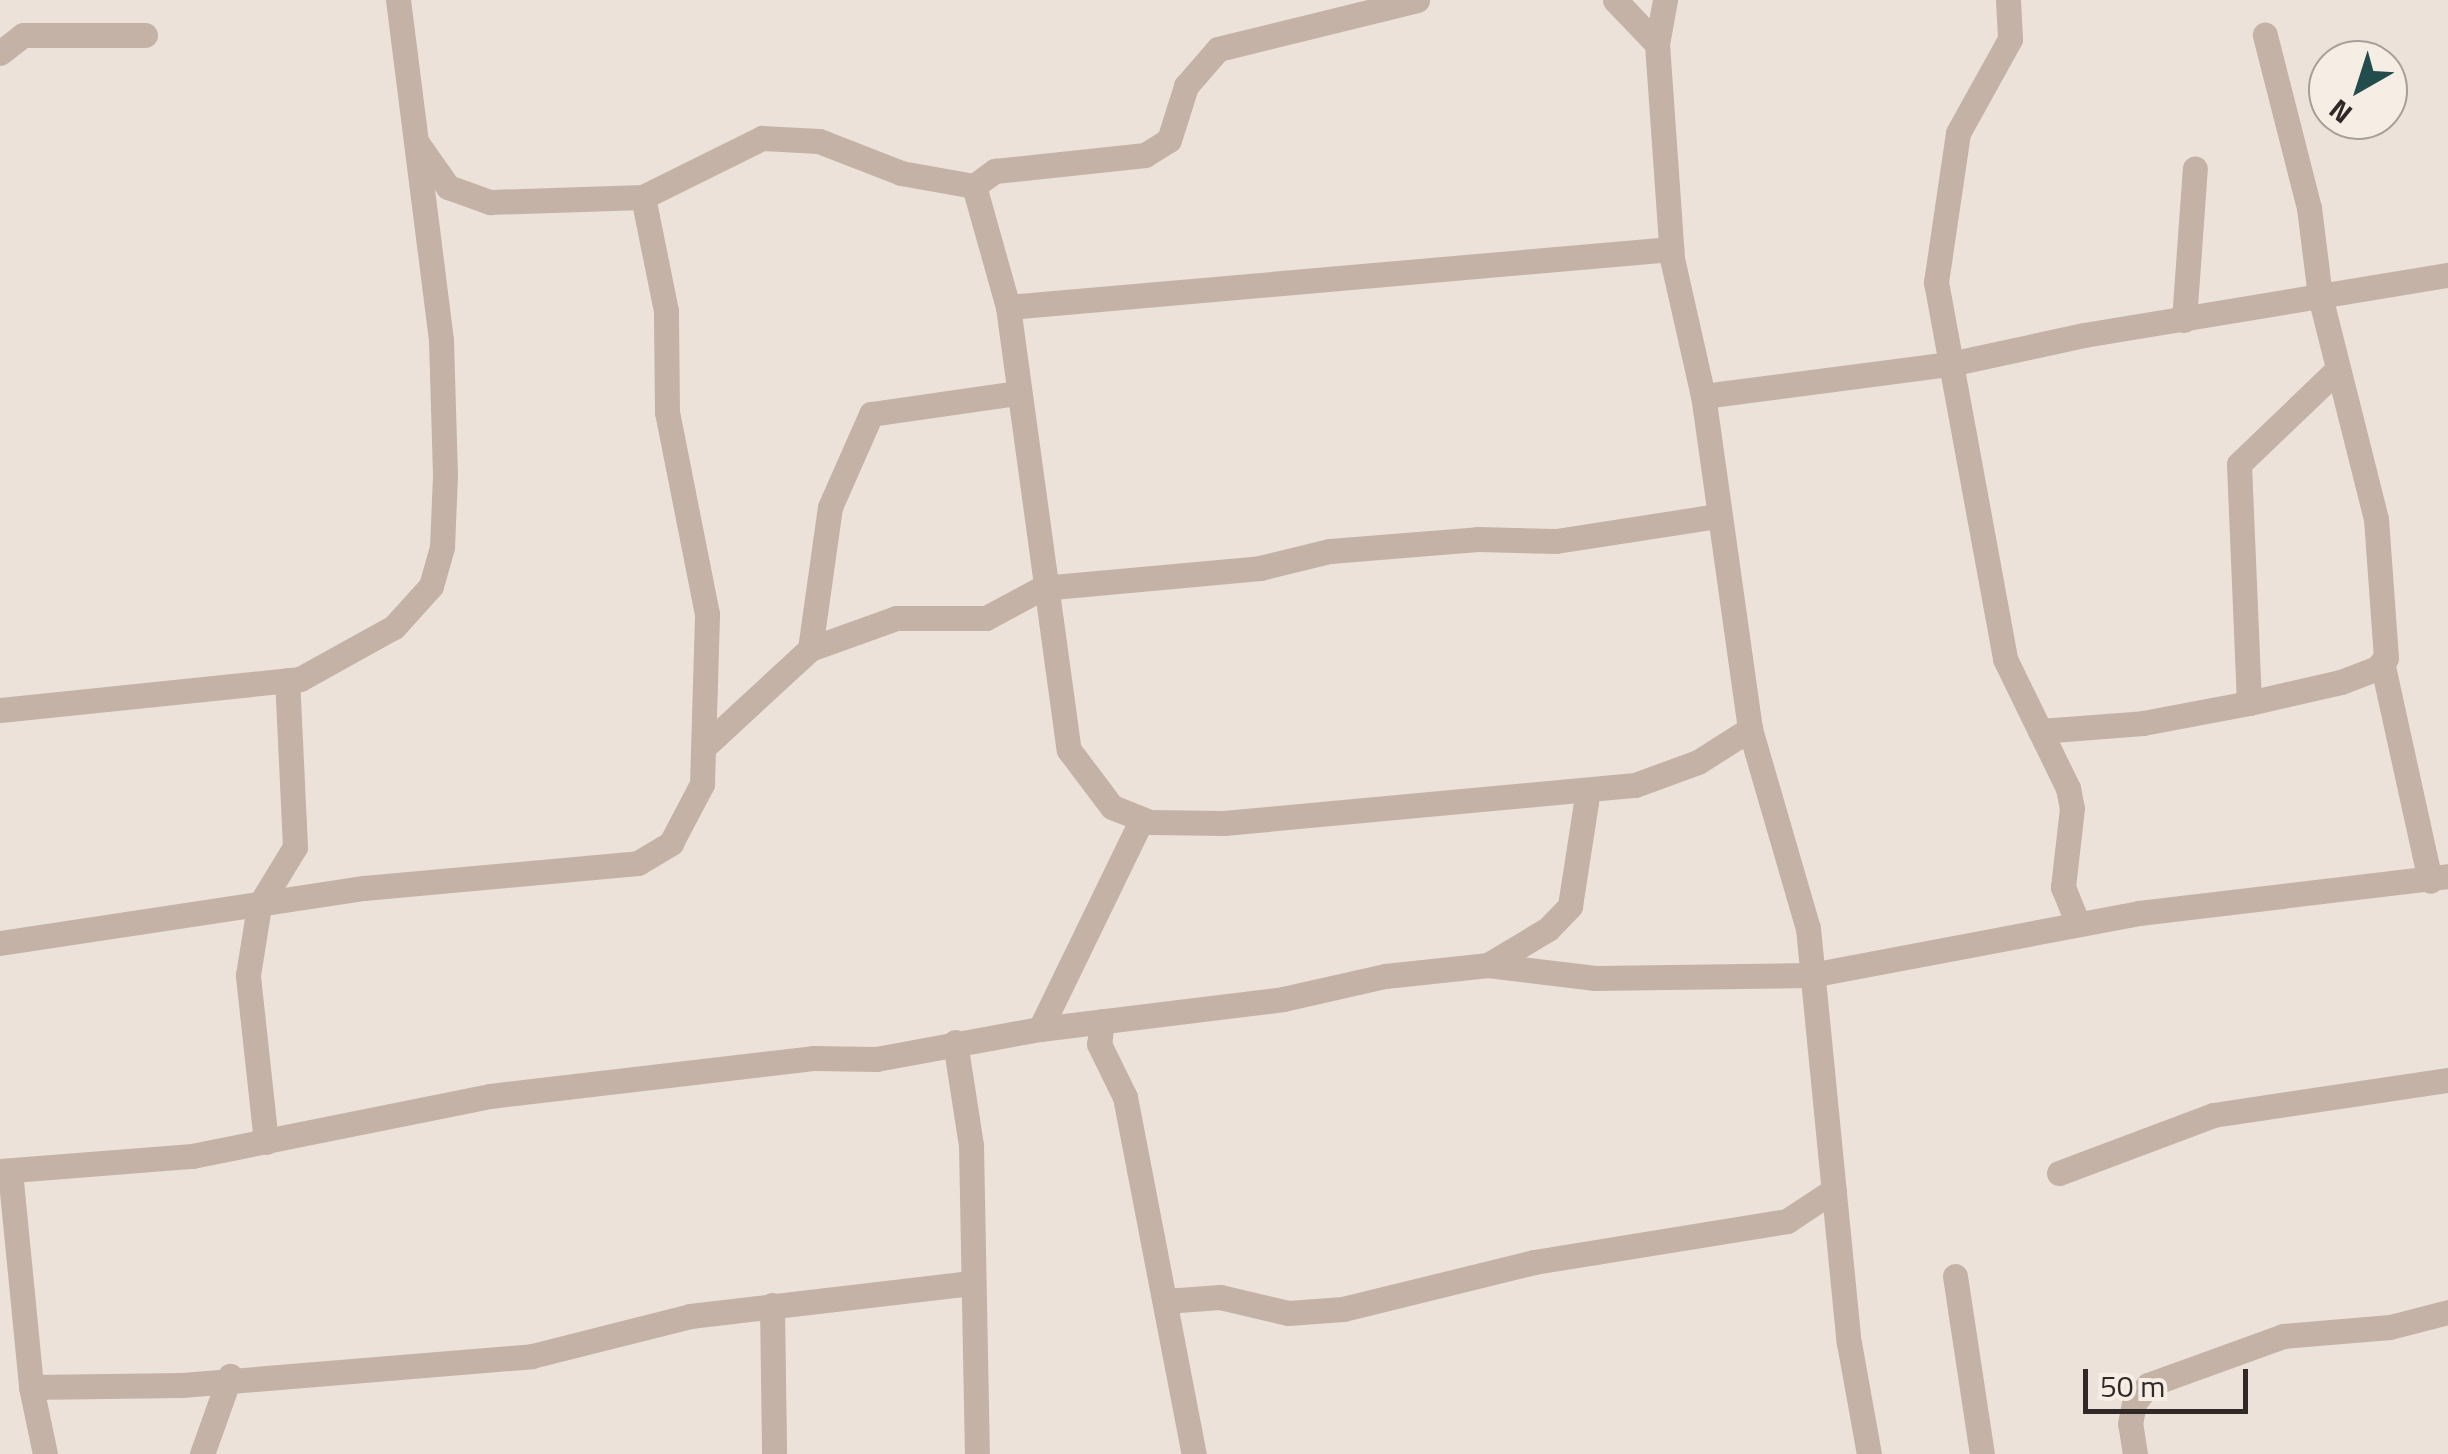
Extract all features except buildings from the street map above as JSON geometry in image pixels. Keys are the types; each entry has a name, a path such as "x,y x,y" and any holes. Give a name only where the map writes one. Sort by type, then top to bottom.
{"street":[{"path":"0,710 287,680 339,663 394,628 422,600 438,568 445,475 441,340 398,0"},
{"path":"416,143 448,187 478,200 644,197 762,138 819,141 901,174 974,186 995,172 1145,156 1169,140 1186,86 1218,49 1418,0"},
{"path":"1615,0 1657,44"},
{"path":"1665,0 1657,44 1671,250 1703,396 1750,729 1801,888 1849,1344 1869,1454"},
{"path":"2008,0 2010,39 1974,96 1950,174 1936,282 2005,660 2040,732 2058,758 2072,808 2062,863 2078,924"},
{"path":"0,52 23,35 145,35"},
{"path":"43,1451 31,1387 5,1171 192,1156 490,1096 813,1058 876,1059 955,1042 1488,965 1595,978 1811,975 2078,924 2439,879 2382,662 2386,640 2376,519 2336,370 2320,296 2309,208 2266,35"},
{"path":"2184,320 2195,168"},
{"path":"974,186 1008,307 1042,588 1070,750 1093,790 1112,807 1142,819 1224,823 1634,785 1698,762 1750,729"},
{"path":"0,943 364,888 638,863 672,843 689,818 702,784 706,614 667,412 666,311 644,197"},
{"path":"1008,307 1671,250"},
{"path":"1703,396 1950,364 2448,275"},
{"path":"2248,703 2238,464 2336,370"},
{"path":"810,649 830,507 871,414 1016,393"},
{"path":"705,746 810,649 896,618 986,618 1042,588 1260,568 1330,551 1576,538 1718,516"},
{"path":"2040,732 2143,723 2248,703 2341,682 2382,662"},
{"path":"266,1142 248,975 258,906 294,848 287,680"},
{"path":"1488,965 1548,929 1570,906 1588,790"},
{"path":"1040,1029 1142,819"},
{"path":"1102,1021 1099,1044 1125,1097 1194,1454"},
{"path":"955,1042 971,1144 970,1283 976,1454"},
{"path":"2059,1173 2214,1116 2448,1080"},
{"path":"1165,1301 1220,1297 1288,1313 1342,1309 1534,1262 1787,1221 1834,1190"},
{"path":"1954,1276 1982,1454"},
{"path":"31,1387 182,1385 230,1376 532,1356 690,1316 970,1283"},
{"path":"772,1305 774,1454"},
{"path":"2135,1454 2134,1403 2148,1385 2283,1336 2390,1328 2448,1312"},
{"path":"202,1454 230,1376"}]}
